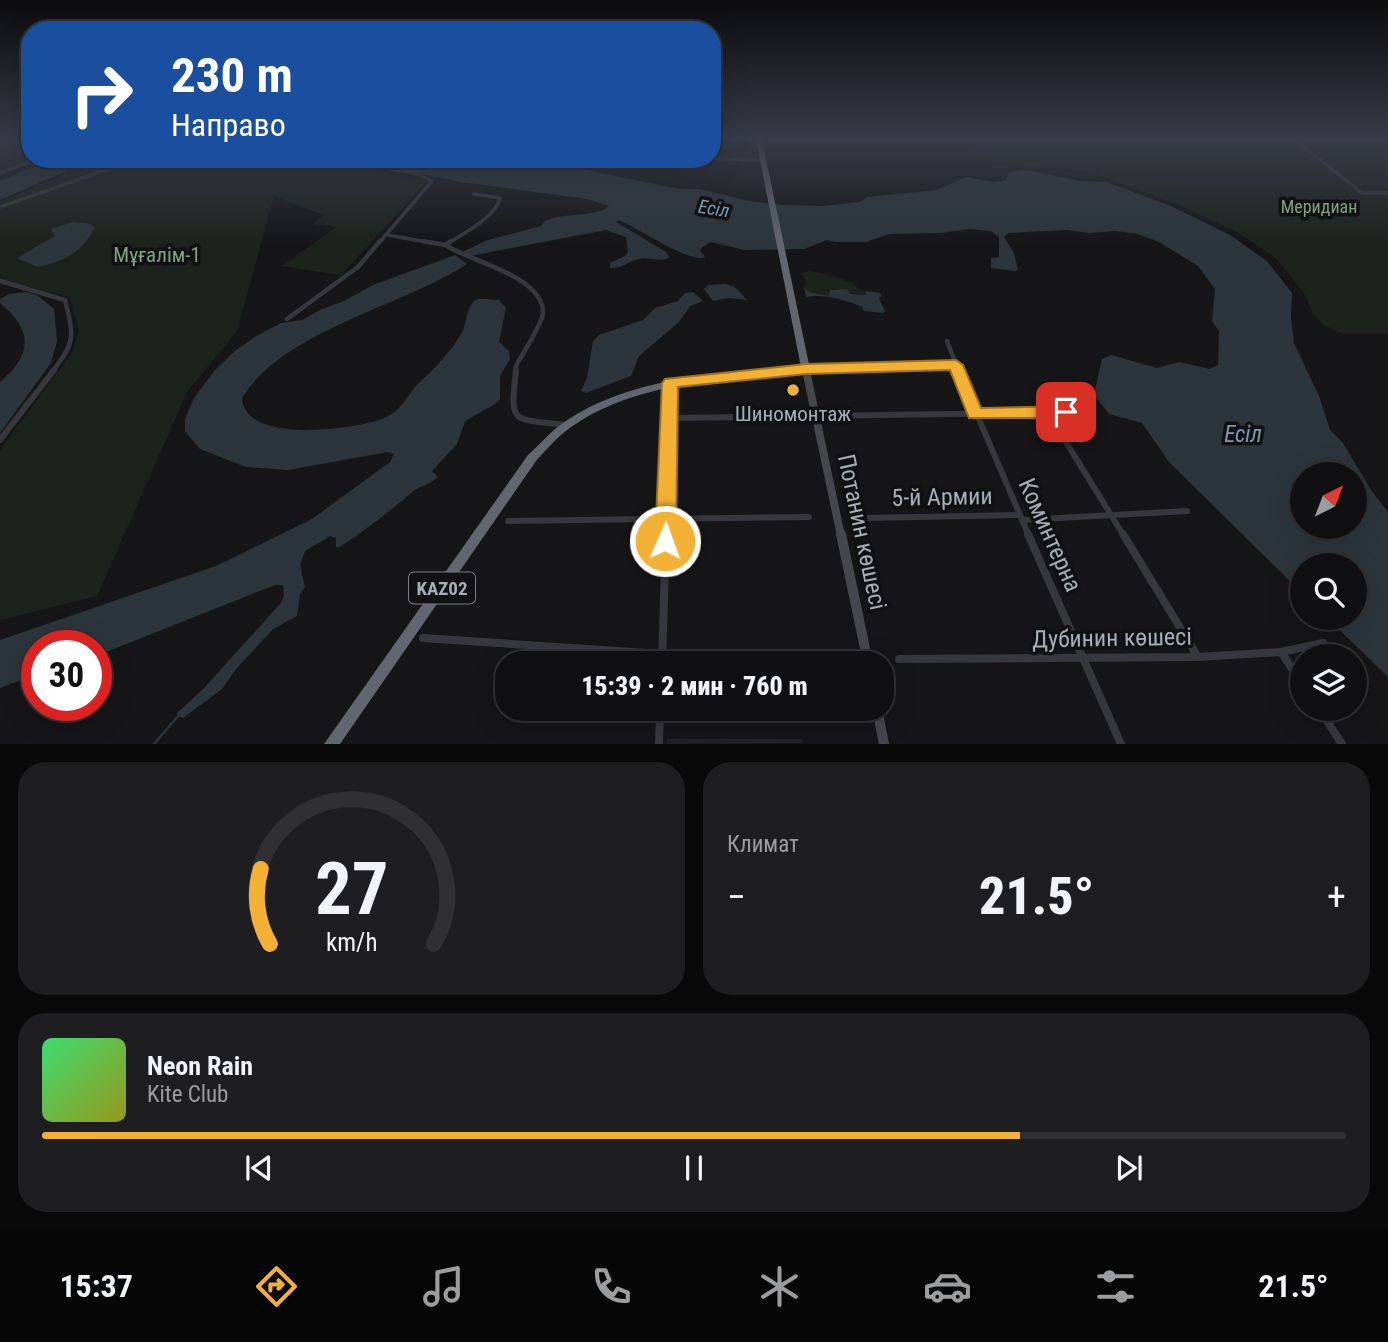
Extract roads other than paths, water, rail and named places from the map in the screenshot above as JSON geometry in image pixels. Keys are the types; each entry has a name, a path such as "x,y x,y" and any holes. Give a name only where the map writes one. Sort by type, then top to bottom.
{"highway":[{"path":"766,175 806,369"},
{"name":"KAZ02","path":"331,744 532,458 560,429 617,399 670,383 806,369"}],"main road":[{"name":"Потанин көшесі","path":"806,369 865,651"},
{"path":"879,721 884,744"}],"street":[{"path":"0,207 91,175"},
{"path":"287,319 358,267 388,235 432,181 419,175"},
{"path":"1339,175 1362,193 1388,193"},
{"path":"445,245 484,219 500,198 474,194"},
{"path":"388,235 445,245 472,261 513,276 538,296 544,308 543,315 516,366 512,409 515,415 526,420 560,429"},
{"path":"0,281 65,300 73,332 67,353 0,440"},
{"name":"Коминтерна","path":"947,341 975,414 1121,744"},
{"path":"806,369 956,365"},
{"path":"662,651 670,383"},
{"path":"1048,412 1198,657"},
{"path":"669,418 1084,412"},
{"name":"5-й Армии","path":"864,517 1021,517 1187,511"},
{"path":"508,521 809,517"},
{"path":"424,638 617,651"},
{"name":"Дубинин көшесі","path":"899,659 1198,657 1281,652 1323,643"},
{"path":"1281,652 1290,666"},
{"path":"659,744 660,721"},
{"path":"1327,721 1342,744"}],"water":[{"path":"15,175 58,175 0,200 0,181"},
{"name":"Есіл","path":"426,175 610,175 679,189 698,189 749,201 822,206 860,202 867,197 937,190 966,177 993,182 1006,180 1008,175 1050,175 1080,181 1106,182 1171,206 1230,235 1267,261 1292,293 1294,343 1319,396 1330,430 1343,443 1354,462 1290,462 1290,539 1367,539 1367,483 1388,512 1388,677 1367,657 1367,644 1354,644 1339,630 1367,630 1367,553 1290,553 1290,581 1169,462 1142,423 1109,414 1094,395 1102,359 1111,355 1157,368 1179,362 1210,369 1218,365 1219,331 1212,321 1215,289 1198,266 1159,242 1138,234 1116,231 1008,233 1004,237 1014,253 1018,270 1015,271 991,268 991,258 999,257 999,237 991,231 970,229 941,233 889,234 866,242 827,240 804,249 744,250 711,242 701,248 700,251 705,257 697,258 618,220 616,222 666,252 669,258 639,259 610,268 610,263 628,252 626,237 606,230 470,256 462,252 488,240 541,226 553,218 593,213 609,206 587,199"},
{"path":"73,222 91,224 94,229 71,255 38,267 17,258 55,236 51,229"},
{"path":"455,255 467,264 410,294 314,337 286,354 261,374 242,398 243,405 250,416 261,422 280,428 305,430 367,423 390,415 452,348 462,332 473,302 482,299 499,300 506,308 499,342 509,351 510,359 500,376 500,399 465,421 457,444 432,471 438,477 413,491 340,547 336,547 336,538 330,536 305,551 300,565 305,587 300,594 297,616 273,629 236,669 222,689 183,718 177,713 204,688 281,603 283,585 275,585 112,650 112,630 29,630 216,566 312,519 390,462 394,454 388,452 288,470 246,467 200,449 185,431 185,419 194,398 215,370 236,350 281,323 302,320 373,285"},
{"path":"726,284 735,287 747,300 729,298 713,301 704,289 708,285"},
{"path":"804,287 809,292 829,296 830,290 846,289 851,294 866,295 866,291 880,293 882,296 879,298 885,311 864,311 862,307 833,298 806,297"},
{"path":"26,292 37,295 54,309 57,341 51,363 0,433 0,382 19,362 25,342 19,323 0,303 0,299 9,294"},
{"path":"693,292 703,301 690,306 679,322 639,356 631,376 586,393 581,391 587,378 593,341 599,335 643,320 655,308 678,301 685,293"},
{"path":"21,633 21,680 0,688 0,640"}],"waterway":[{"path":"154,744 178,716"}],"place":[{"name":"Шиномонтаж","path":"793,390"}],"park label":[{"name":"Меридиан","path":"1319,207"},
{"name":"Мұғалім-1","path":"157,255"}]}
